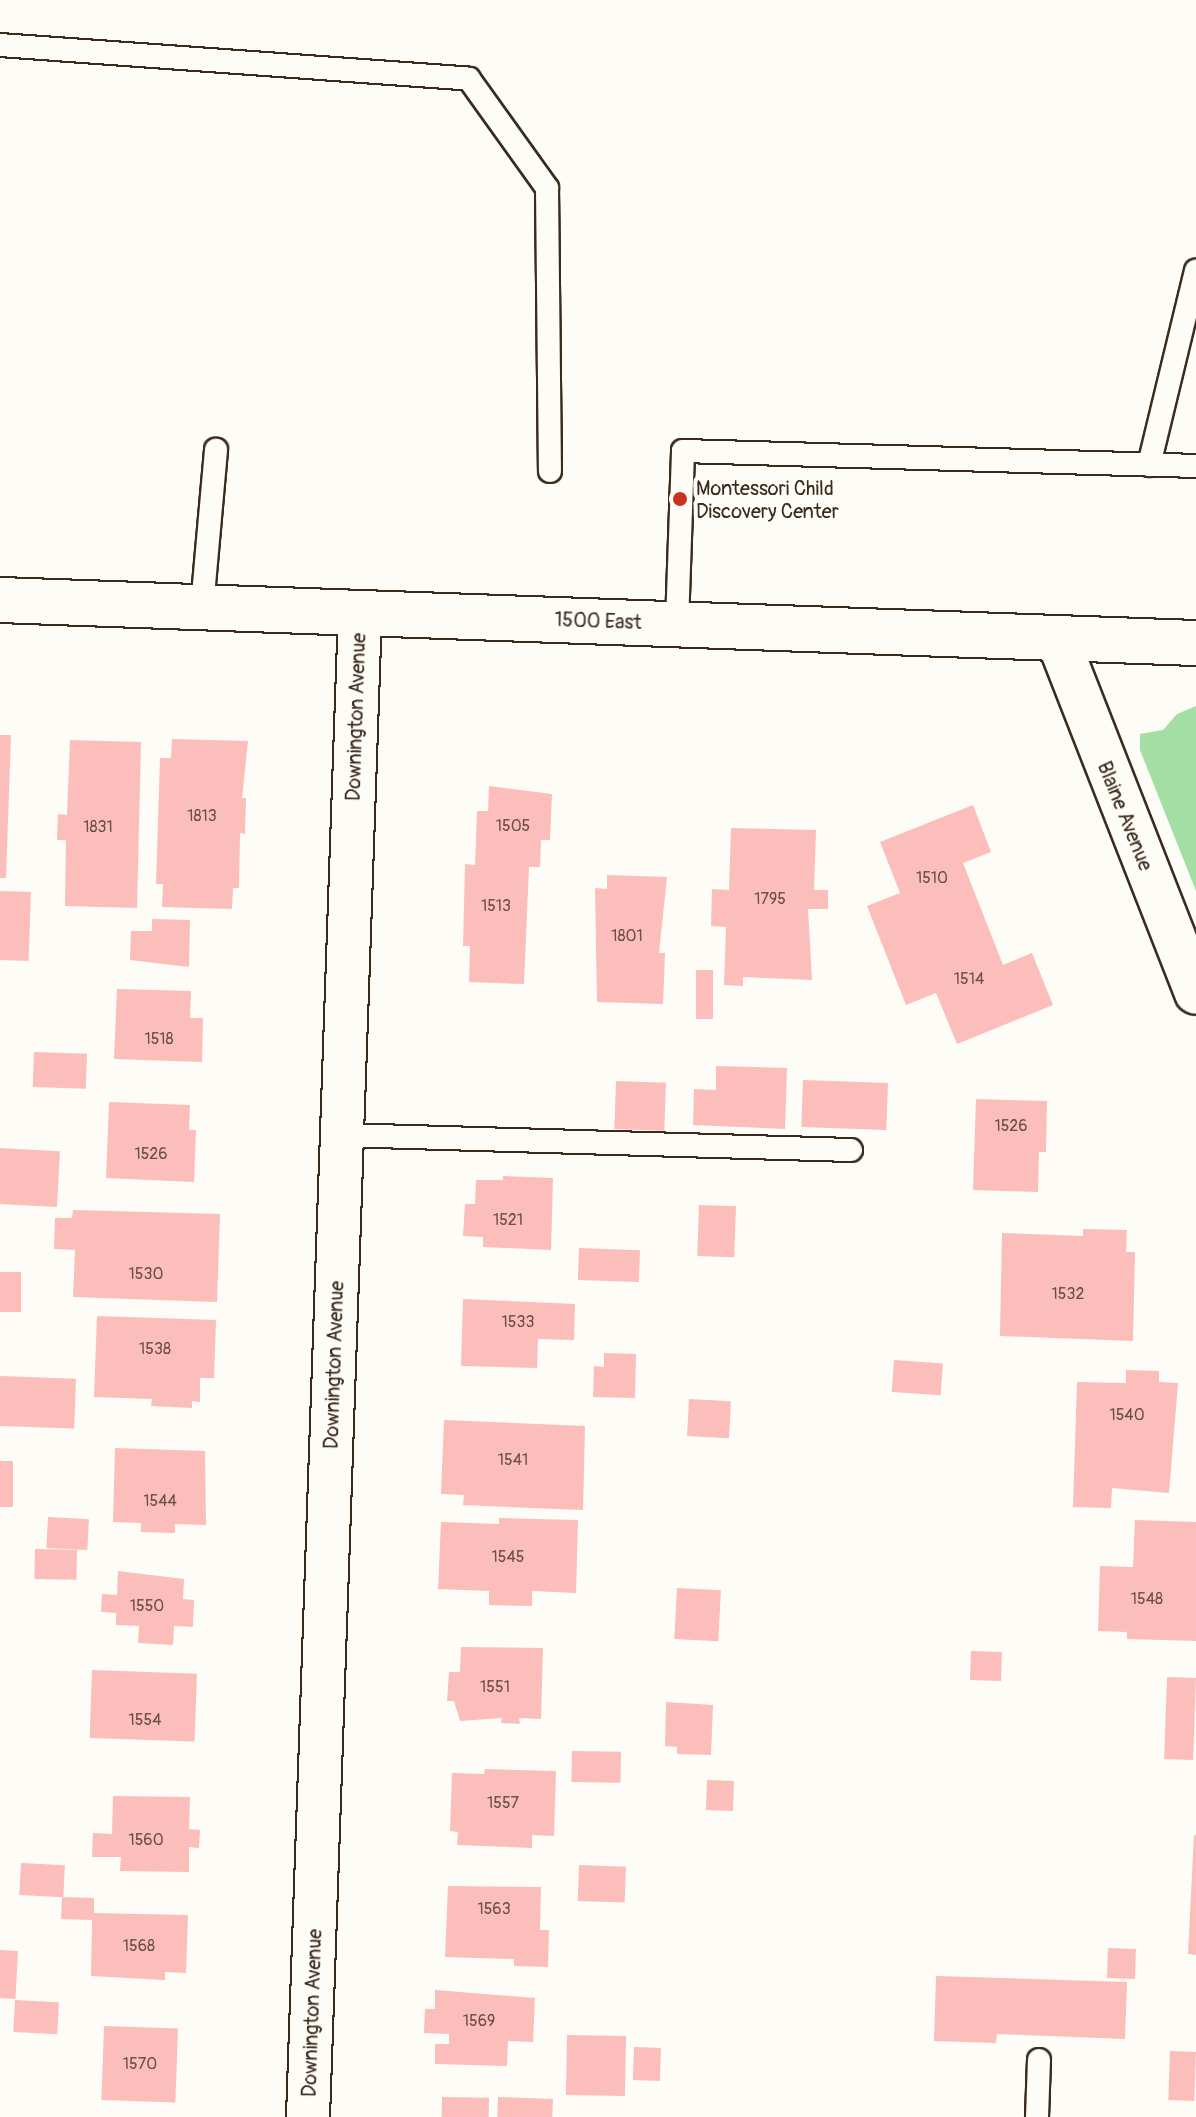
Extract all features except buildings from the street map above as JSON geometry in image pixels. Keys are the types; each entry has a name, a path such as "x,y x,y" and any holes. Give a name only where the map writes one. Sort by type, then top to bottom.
{"street":[{"name":"1500 East","path":"0,600 1196,643"},
{"name":"Downington Avenue","path":"308,2117 360,613"},
{"name":"Blaine Avenue","path":"1057,638 1196,993"}],"lane":[{"path":"0,45 469,79 547,188 550,471"},
{"path":"1149,465 1196,271"},
{"path":"202,607 216,450"},
{"path":"677,624 683,451 1196,466"},
{"path":"342,1135 851,1150"},
{"path":"1037,2117 1039,2060"}],"green space":[{"path":"1196,706 1196,891 1140,750 1140,734 1163,730 1177,714"}],"place":[{"name":"Montessori Child Discovery Center","path":"680,499"}]}
